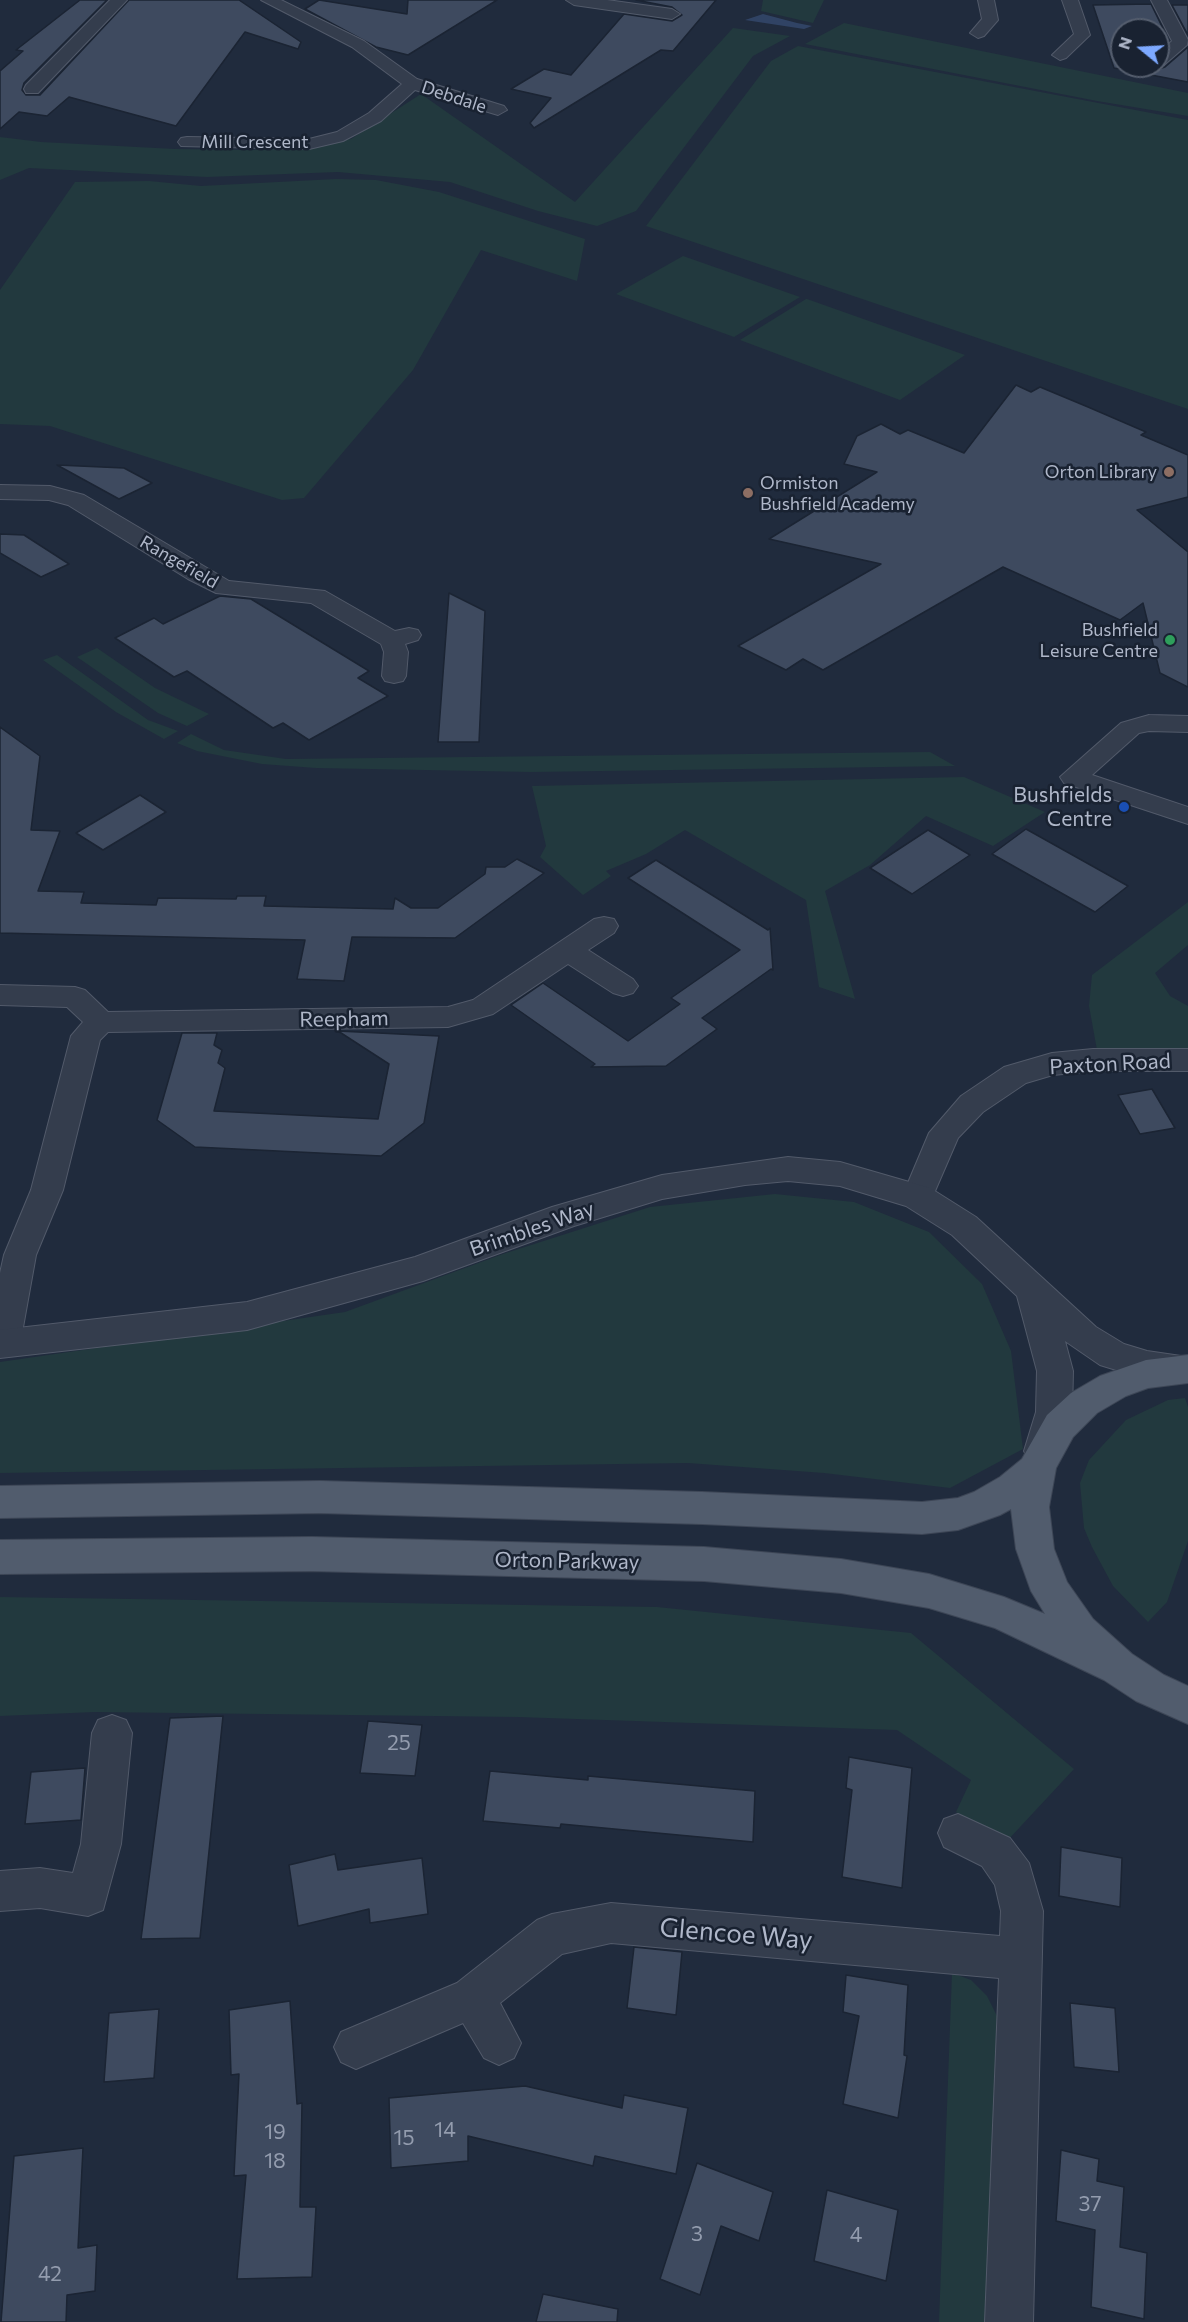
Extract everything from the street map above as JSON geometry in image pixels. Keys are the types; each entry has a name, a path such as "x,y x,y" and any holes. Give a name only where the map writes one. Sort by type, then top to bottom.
{"main road":[{"path":"0,1502 320,1497 690,1508 922,1518 958,1514 987,1504 1014,1488 1040,1460 1060,1426 1084,1403 1113,1386 1146,1374 1186,1369"},
{"path":"1040,1460 1030,1507 1035,1549 1051,1591 1079,1631 1118,1667 1150,1688 1187,1706"},
{"name":"Orton Parkway","path":"0,1557 312,1554 704,1564 841,1576 928,1591 1004,1614 1118,1667"}],"street":[{"path":"32,89 119,0"},
{"name":"Debdale","path":"269,0 358,44 411,83 449,97 498,110"},
{"path":"574,0 672,14"},
{"path":"978,33 990,20 986,0"},
{"path":"1060,55 1082,35 1070,0"},
{"path":"1159,0 1168,18"},
{"path":"1170,21 1181,42 1170,52"},
{"name":"Mill Crescent","path":"187,142 309,144 343,136 375,117 404,93 411,83"},
{"name":"Rangefield","path":"0,492 50,493 76,500 196,574 224,588 317,596 401,638 396,652 394,676"},
{"path":"1188,724 1149,723 1130,728 1073,777 1188,816"},
{"name":"Reepham","path":"101,1022 448,1017 483,1007 604,926"},
{"path":"569,951 623,986"},
{"path":"0,995 75,997 101,1022 86,1036 47,1190 20,1255 2,1344"},
{"name":"Paxton Road","path":"918,1197 945,1133 972,1104 1015,1074 1052,1064 1072,1062 1188,1060"},
{"name":"Brimbles Way","path":"2,1344 247,1316 318,1299 423,1268 564,1216 662,1186 734,1174 788,1169 840,1174 918,1197 964,1226 1083,1337 1113,1355 1147,1365 1186,1369"},
{"path":"1034,1291 1055,1371 1054,1412 1040,1460"},
{"path":"0,1891 40,1888 88,1896 100,1844 112,1733"},
{"path":"958,1833 996,1852 1014,1877 1022,1911 1009,2322"},
{"name":"Glencoe Way","path":"356,2047 472,1998 552,1935 611,1923 1022,1959"},
{"path":"472,1998 499,2043"}],"green space":[{"path":"763,0 824,0 813,23 761,11"},
{"path":"844,23 1188,93 1188,116 1097,101 805,44"},
{"path":"733,28 790,36 753,56 636,211 597,226 538,211 450,182 338,172 207,177 29,168 0,180 0,137 41,142 175,149 253,150 351,139 421,94 575,202"},
{"path":"798,46 1188,120 1188,409 646,226 771,61"},
{"path":"336,179 376,180 439,192 585,239 577,281 481,250 413,370 304,498 282,500 50,426 0,424 0,290 75,182 149,181 201,186"},
{"path":"683,256 800,297 734,337 616,294"},
{"path":"806,299 965,355 900,400 740,340"},
{"path":"97,648 155,688 209,714 187,726 158,713 77,657"},
{"path":"57,655 148,720 178,731 164,739 116,712 43,660"},
{"path":"191,734 224,750 286,759 930,752 955,766 532,772 316,768 262,764 197,751 177,743"},
{"path":"964,777 1045,812 993,846 926,816 870,865 825,891 855,999 819,987 806,900 685,830 646,854 606,871 611,876 583,895 540,857 546,846 532,786"},
{"path":"1188,902 1188,945 1155,973 1170,996 1188,1006 1188,1048 1097,1050 1089,1006 1092,975"},
{"path":"775,1194 854,1202 929,1232 982,1284 1011,1351 1023,1449 950,1488 824,1473 688,1463 0,1473 0,1362 345,1312 503,1254 650,1207"},
{"path":"1185,1398 1188,1407 1188,1541 1167,1602 1148,1622 1113,1586 1092,1547 1084,1528 1080,1483 1089,1460 1126,1420 1168,1400"},
{"path":"0,1597 657,1607 911,1633 1074,1769 1007,1841 956,1812 971,1780 897,1730 518,1717 95,1712 0,1716"},
{"path":"952,1973 971,1980 987,1996 997,2016 993,2300 988,2322 939,2322"}],"water":[{"path":"763,14 812,26 804,29 745,20"}],"building":[{"path":"80,0 107,0 24,83 22,90 26,95 40,95 129,0 239,0 301,42 298,49 245,32 176,126 69,97 47,116 19,112 0,129 0,71 23,51 16,50"},
{"path":"319,0 407,14 408,0 497,0 408,55 376,47 305,9"},
{"path":"636,0 716,0 673,51 661,50 534,128 530,123 551,98 511,89 544,69 571,75 624,14 672,21 682,15 672,7"},
{"path":"1151,4 1158,18 1110,18 1110,56 1093,5"},
{"path":"1172,5 1188,5 1188,35"},
{"path":"1188,47 1188,82 1167,78 1170,78 1170,63"},
{"name":"Ormiston Bushfield Academy","path":"1016,385 1031,392 1040,387 1146,432 1141,435 1188,455 1188,497 1137,510 1188,552 1188,687 1160,673 1143,603 1120,620 1003,567 823,670 803,659 786,670 738,646 881,564 769,539 877,472 844,464 857,436 881,424 900,434 908,430 964,453"},
{"path":"57,465 124,468 152,483 119,499"},
{"path":"0,534 24,535 69,564 41,577 0,553"},
{"path":"449,593 485,611 479,742 438,742"},
{"path":"220,596 251,599 369,671 358,678 388,696 309,740 283,723 273,728 187,671 174,677 115,638 154,618 163,624"},
{"path":"0,727 40,756 31,830 60,831 38,891 84,892 81,903 156,905 158,898 236,899 237,896 266,896 264,906 393,909 395,898 411,908 438,908 485,874 486,867 505,867 517,859 544,873 455,938 352,937 344,981 297,979 305,940 0,933"},
{"path":"140,795 166,812 103,850 76,833"},
{"path":"1026,829 1128,886 1095,912 992,854"},
{"path":"928,830 970,855 912,894 870,868"},
{"path":"656,860 768,930 770,928 773,970 771,969 702,1018 717,1029 666,1066 591,1067 595,1064 511,1005 543,983 628,1041 680,1004 671,998 740,950 628,878"},
{"path":"338,1031 439,1036 424,1123 381,1156 195,1147 157,1120 182,1033 217,1033 214,1045 222,1050 218,1063 225,1068 214,1111 378,1119 389,1064"},
{"path":"1152,1089 1175,1128 1140,1134 1118,1095"},
{"path":"223,1716 200,1938 141,1939 170,1718"},
{"path":"368,1721 422,1725 415,1776 360,1773"},
{"path":"849,1757 912,1768 902,1888 842,1877 852,1790 846,1788"},
{"path":"85,1768 81,1820 25,1824 31,1772"},
{"path":"490,1771 588,1780 588,1776 755,1791 753,1842 561,1824 560,1828 483,1821"},
{"path":"1061,1847 1122,1858 1120,1907 1059,1896"},
{"path":"335,1854 338,1870 422,1858 428,1914 370,1923 369,1909 298,1926 289,1865"},
{"path":"634,1947 682,1952 676,2015 627,2008"},
{"path":"846,1975 908,1985 904,2055 907,2056 898,2118 843,2104 859,2016 843,2012"},
{"path":"290,2001 297,2104 302,2103 300,2207 316,2207 312,2277 237,2279 246,2175 234,2176 239,2074 231,2075 229,2010"},
{"path":"1070,2003 1115,2008 1119,2072 1074,2067"},
{"path":"159,2009 154,2078 104,2082 109,2013"},
{"path":"525,2086 622,2108 624,2095 688,2108 676,2174 595,2156 593,2166 468,2136 468,2161 391,2168 389,2098"},
{"path":"83,2148 78,2248 97,2245 95,2291 67,2295 66,2322 1,2322 14,2156"},
{"path":"1061,2150 1099,2159 1097,2181 1124,2187 1120,2247 1147,2253 1144,2319 1091,2307 1095,2230 1056,2221"},
{"path":"697,2163 773,2192 759,2241 721,2226 700,2295 660,2279"},
{"path":"827,2190 898,2210 886,2281 814,2261"},
{"path":"543,2294 618,2309 617,2322 536,2322"}],"place":[{"name":"Orton Library","path":"1169,472"},
{"name":"Ormiston Bushfield Academy","path":"748,493"},
{"name":"Bushfield Leisure Centre","path":"1170,640"},
{"name":"Bushfields Centre","path":"1124,807"}]}
